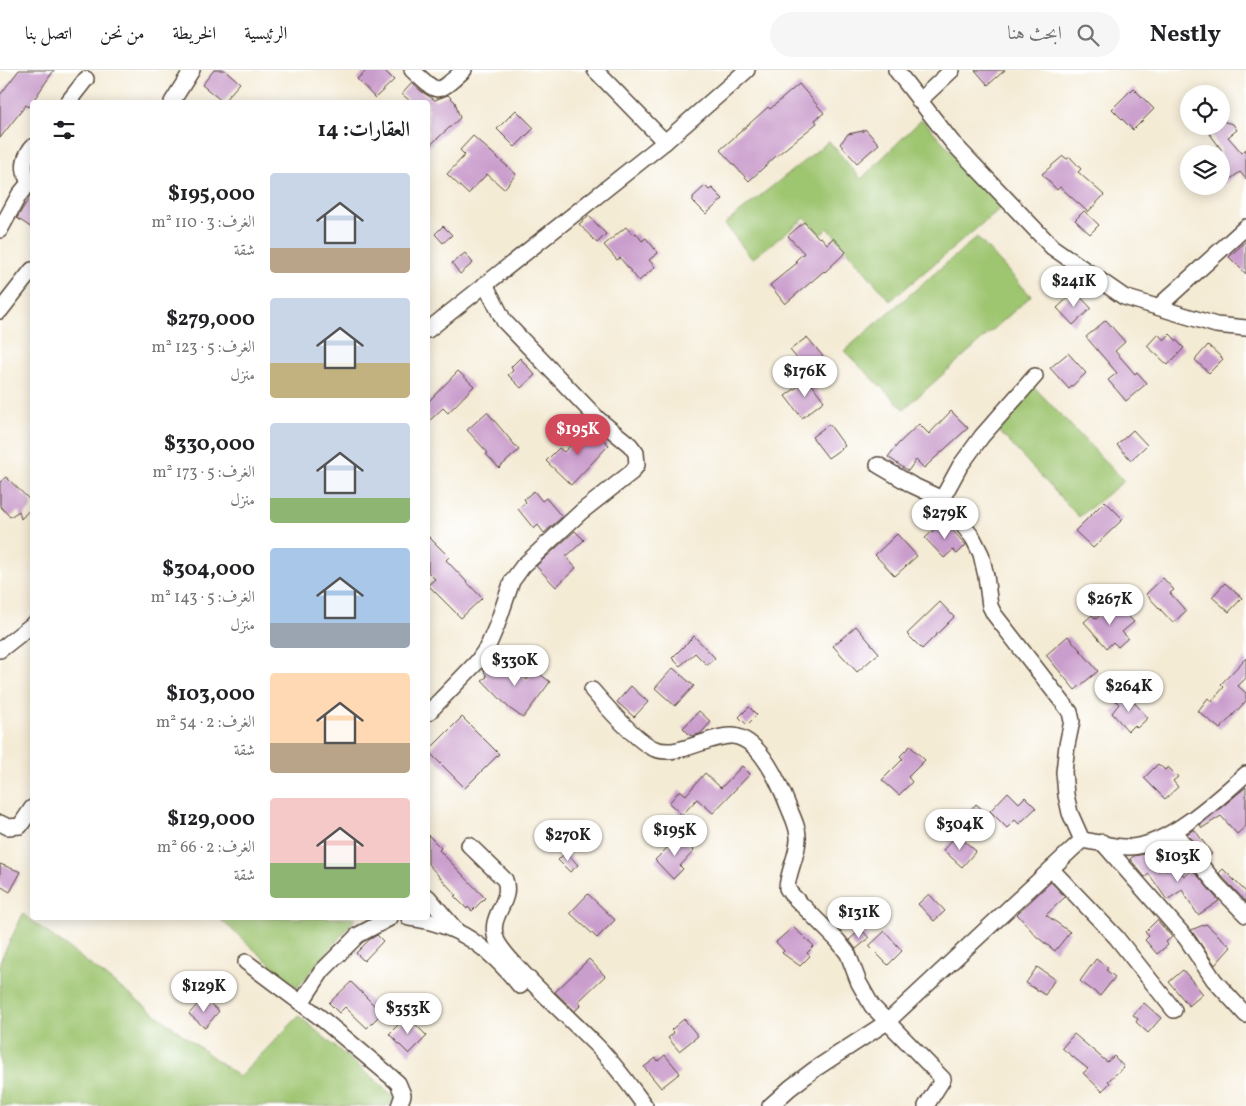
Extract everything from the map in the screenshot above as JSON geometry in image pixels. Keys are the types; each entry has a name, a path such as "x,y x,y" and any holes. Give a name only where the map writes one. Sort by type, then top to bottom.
{"street":[{"path":"173,100 192,70"},
{"path":"412,70 434,89 439,90 464,70"},
{"path":"595,70 665,142"},
{"path":"430,328 665,142 747,70"},
{"path":"896,70 952,142 1052,246 1124,297 1216,324 1246,328"},
{"path":"919,101 952,70"},
{"path":"70,100 86,79"},
{"path":"30,150 26,155 24,172 30,182"},
{"path":"0,230 18,195 30,185"},
{"path":"1158,307 1246,227"},
{"path":"0,311 30,273"},
{"path":"430,711 476,662 488,646 497,626 512,581 523,566 574,518 632,472 637,465 636,453 630,445 598,419 504,321 485,284"},
{"path":"942,499 960,466 982,436 1034,376"},
{"path":"878,465 912,485 942,499 973,538 981,554 990,606 994,614 1070,712 1072,721 1066,745 1064,772 1066,795 1070,813 1082,840"},
{"path":"0,650 30,627"},
{"path":"592,690 615,716 647,745 656,750 666,751 687,748 733,736 746,741 765,760 782,791 796,826 799,839 787,888 848,954 865,996 872,1006 943,1079 926,1106"},
{"path":"770,1106 815,1069 887,1022 1011,904 1082,840 1131,847 1148,844 1174,832 1246,774"},
{"path":"0,823 8,826 20,826 30,811"},
{"path":"1174,832 1218,885 1246,914"},
{"path":"1102,842 1186,938 1214,980 1246,1015"},
{"path":"469,845 505,880 508,886 507,894 494,923 494,931 498,942 528,978 600,1049 645,1106"},
{"path":"1051,869 1116,937 1174,1010"},
{"path":"430,899 459,932"},
{"path":"301,1003 322,971 358,935 386,920"},
{"path":"426,920 467,936 490,953 520,986 528,978"},
{"path":"246,962 301,1003 398,1083 403,1095 399,1106"}],"green space":[{"path":"922,119 1002,207 890,301 828,228 821,235 805,218 752,259 725,224 829,141 861,179"},
{"path":"977,237 1031,296 904,409 844,351"},
{"path":"1033,386 1124,481 1079,517 995,427"},
{"path":"23,914 239,1077 299,1016 396,1098 387,1106 0,1106 0,961"},
{"path":"221,920 354,920 297,988"}],"building":[{"path":"19,70 54,70 34,100 30,100 29,107 26,105 0,138 0,95"},
{"path":"214,70 225,70 240,83 225,100 221,100 202,85"},
{"path":"367,70 384,70 394,80 375,98 357,79"},
{"path":"975,70 1005,70 988,85"},
{"path":"412,83 435,100 448,95 455,102 460,118 430,145 430,100 409,100 402,94"},
{"path":"799,84 824,113 815,120 817,123 749,181 720,150 768,107 770,109"},
{"path":"1133,88 1154,109 1133,130 1112,109"},
{"path":"516,110 534,128 515,147 497,129"},
{"path":"1230,123 1233,124 1237,130 1228,137 1242,153 1246,149 1246,179 1240,172 1230,179 1230,145 1218,145 1211,135 1230,135"},
{"path":"865,129 879,144 857,163 840,144 848,134"},
{"path":"473,136 516,174 504,189 487,174 468,194 447,174 465,155 460,150"},
{"path":"1063,156 1067,159 1070,157 1081,169 1078,172 1104,195 1088,212 1060,187 1057,190 1042,174"},
{"path":"705,186 709,190 712,188 723,199 706,214 693,201 693,197"},
{"path":"30,197 30,227 17,218"},
{"path":"1084,211 1099,225 1090,234 1075,220"},
{"path":"589,216 606,234 597,243 579,224"},
{"path":"804,222 827,244 833,238 846,252 825,272 785,304 770,285 797,263 795,261 804,253 788,236"},
{"path":"443,226 452,235 443,243 435,234"},
{"path":"626,227 633,235 636,233 642,241 646,238 658,253 649,260 655,267 639,281 620,258 617,260 604,245"},
{"path":"1246,241 1246,274 1229,257"},
{"path":"465,253 473,263 460,274 452,263"},
{"path":"1075,291 1091,308 1073,325 1057,308"},
{"path":"1106,320 1125,342 1115,351 1135,374 1137,372 1147,383 1126,401 1108,380 1117,373 1086,337"},
{"path":"1158,334 1164,340 1170,334 1184,348 1168,365 1147,346"},
{"path":"807,337 826,360 809,373 790,350"},
{"path":"1208,345 1223,359 1209,373 1195,360"},
{"path":"1068,353 1086,373 1069,389 1050,368"},
{"path":"520,358 535,375 521,388 508,375 513,371 511,367"},
{"path":"458,371 474,386 448,413 443,408 430,420 430,400"},
{"path":"808,379 824,401 802,418 785,396"},
{"path":"951,411 968,428 924,468 916,460 908,471 888,457 898,444 919,424 929,434"},
{"path":"487,412 519,450 499,468 467,430"},
{"path":"829,424 845,446 828,458 812,437"},
{"path":"589,426 609,445 571,485 546,461 559,448 564,452"},
{"path":"1133,430 1147,445 1131,460 1117,445"},
{"path":"6,477 30,500 30,509 21,519 19,511 10,517 0,506 0,482"},
{"path":"534,491 542,501 546,498 562,517 544,533 538,525 534,529 518,509 526,502 524,499"},
{"path":"1105,501 1123,519 1093,548 1075,531"},
{"path":"944,521 966,545 957,554 953,550 944,558 925,538"},
{"path":"575,531 584,540 566,557 576,568 556,587 536,566"},
{"path":"897,534 917,556 895,576 875,555"},
{"path":"430,538 449,557 446,560 482,598 461,618 430,587 430,583 435,579 430,574"},
{"path":"1163,578 1174,590 1170,593 1186,611 1173,623 1146,594"},
{"path":"1225,583 1242,598 1229,612 1212,597"},
{"path":"940,602 954,617 922,649 907,634"},
{"path":"1115,602 1134,622 1122,632 1128,638 1118,647 1113,642 1107,648 1084,622 1092,615 1096,619"},
{"path":"856,626 879,653 857,672 833,646"},
{"path":"694,636 715,658 707,665 695,653 680,666 672,658"},
{"path":"1068,636 1098,671 1075,690 1046,655"},
{"path":"504,657 527,680 535,670 550,682 523,718 509,708 482,680 487,677 483,669 487,664 492,670"},
{"path":"1246,658 1246,678 1238,686 1246,693 1246,701 1220,729 1198,711 1208,698 1212,701 1224,687 1221,684"},
{"path":"673,668 694,686 675,706 655,688"},
{"path":"631,686 648,702 634,717 617,702"},
{"path":"1125,692 1148,718 1137,728 1134,725 1128,731 1112,713 1119,704 1116,701"},
{"path":"749,707 757,715 747,725 739,717"},
{"path":"699,711 711,722 700,734 691,736 683,728"},
{"path":"462,717 499,754 465,788 430,753 430,749"},
{"path":"910,746 925,760 908,777 912,782 899,795 882,780 903,759 900,756"},
{"path":"1158,764 1165,770 1168,767 1178,777 1173,781 1178,787 1165,799 1144,778"},
{"path":"742,766 750,774 713,813 697,799 682,815 669,803 680,790 686,795 705,773 721,788"},
{"path":"1246,787 1246,826 1237,834 1221,816 1202,828 1200,825"},
{"path":"1008,792 1019,803 1025,797 1036,808 1019,824 1015,820 1007,828 990,811"},
{"path":"976,804 990,816 979,829 965,817"},
{"path":"1194,829 1212,854 1207,858 1187,834"},
{"path":"957,835 976,851 962,867 943,850"},
{"path":"679,836 694,851 680,866 683,869 673,879 655,860"},
{"path":"430,837 441,848 439,850 485,898 472,911 468,907 467,909 454,896 456,895 430,866"},
{"path":"566,852 578,865 570,872 558,860"},
{"path":"1146,854 1159,871 1164,868 1166,870 1175,864 1184,876 1193,870 1219,901 1198,915 1182,890 1167,900 1149,874 1145,877 1130,859 1134,856"},
{"path":"0,864 21,872 10,892 0,886"},
{"path":"1223,869 1246,892 1246,902 1219,873"},
{"path":"1051,882 1065,897 1046,915 1070,932 1055,951 1037,937 1017,914"},
{"path":"588,894 615,920 597,938 570,913"},
{"path":"929,894 945,911 934,921 918,904"},
{"path":"1157,920 1172,937 1166,942 1168,945 1157,954 1145,940 1149,936 1145,932"},
{"path":"1206,924 1231,947 1215,965 1191,930"},
{"path":"793,927 814,946 807,953 810,956 800,966 782,953 784,951 776,942"},
{"path":"861,929 869,938 856,949 849,940"},
{"path":"885,931 902,951 888,965 869,946"},
{"path":"377,935 383,941 364,961 356,953"},
{"path":"589,959 605,976 578,1002 581,1005 575,1011 555,992"},
{"path":"1096,959 1108,968 1106,970 1115,977 1100,996 1080,981"},
{"path":"1037,967 1055,979 1045,995 1026,983"},
{"path":"1183,970 1203,994 1189,1006 1169,982"},
{"path":"351,982 382,1013 367,1028 345,1007 339,1013 329,1003"},
{"path":"203,998 219,1011 205,1028 189,1014"},
{"path":"1144,1003 1161,1018 1148,1033 1136,1022 1138,1019 1133,1015"},
{"path":"407,1016 427,1036 409,1054 389,1034"},
{"path":"684,1019 698,1036 679,1051 668,1038 674,1033 671,1030"},
{"path":"1074,1034 1107,1062 1114,1056 1124,1067 1108,1081 1110,1083 1102,1091 1083,1073 1088,1069 1062,1048"},
{"path":"665,1055 680,1073 661,1088 644,1067 656,1058 658,1061"}]}
